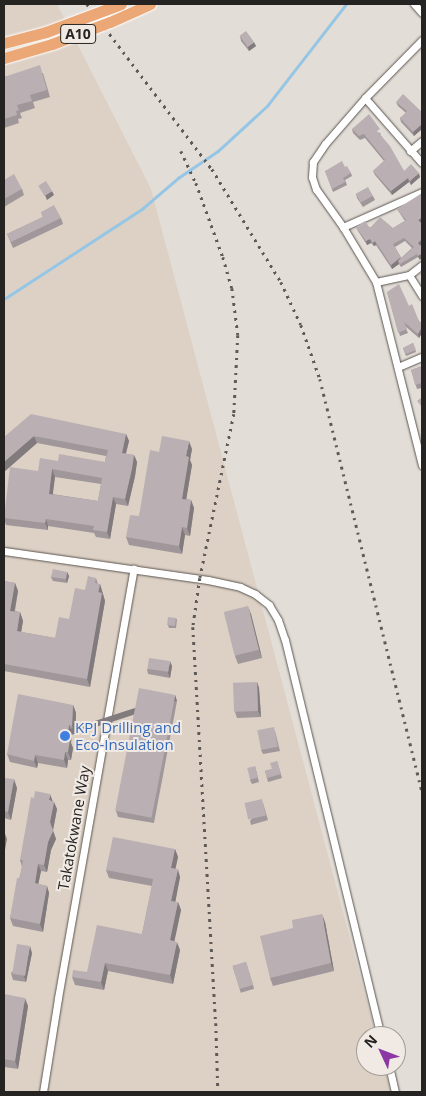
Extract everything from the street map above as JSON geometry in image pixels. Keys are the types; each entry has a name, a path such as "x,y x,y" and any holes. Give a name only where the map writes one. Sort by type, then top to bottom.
{"main road":[{"name":"A10","path":"4,44 46,32 121,4"},
{"name":"A10","path":"4,58 60,41 150,4"}],"street":[{"path":"414,4 422,13"},
{"path":"422,40 365,98 325,144 313,162 312,177 316,189 343,227 376,282 421,453 422,465"},
{"path":"365,98 422,163"},
{"path":"410,151 422,141"},
{"path":"343,227 422,192"},
{"path":"376,282 409,275 422,265"},
{"path":"409,275 422,296"},
{"path":"398,367 422,357"},
{"path":"4,551 240,586 255,594 268,606 278,620 379,1026"},
{"name":"Takatokwane Way","path":"43,1092 59,988 134,569"},
{"path":"391,1076 395,1092"}],"shaded area":[{"path":"4,4 57,4 151,189 373,1026 356,1026 356,1076 387,1076 391,1092 4,1092"}],"building":[{"path":"246,31 254,42 248,47 240,36"},
{"path":"40,65 47,90 30,95 32,101 17,105 19,110 16,111 17,115 4,119 4,77"},
{"path":"403,94 422,112 422,124 413,132 400,118 407,111 396,102"},
{"path":"369,114 380,129 377,131 390,146 404,171 411,164 419,173 410,181 408,178 391,191 373,171 385,160 364,134 359,136 352,129"},
{"path":"342,161 351,173 343,178 345,182 332,189 325,171"},
{"path":"14,174 22,189 4,199 4,180"},
{"path":"46,181 52,191 44,196 38,186"},
{"path":"368,187 373,196 361,203 356,194"},
{"path":"422,193 422,217 418,220 422,224 422,239 418,243 422,248 422,253 400,264 398,261 414,247 404,238 393,244 401,257 391,265 375,241 373,243 370,239 366,241 356,227 365,221 370,228 380,217 393,228 406,220 397,209"},
{"path":"54,205 61,218 11,242 7,234 43,217 41,212"},
{"path":"399,284 409,306 412,304 422,324 418,334 404,322 407,329 398,333 387,292"},
{"path":"413,343 416,350 406,354 403,348"},
{"path":"422,366 422,383 415,385 411,370"},
{"path":"422,397 422,407 417,401"},
{"path":"31,414 126,434 122,453 134,455 132,469 125,499 113,497 107,532 93,530 94,526 46,519 45,523 4,518 10,467 38,471 40,458 58,461 59,454 105,462 108,450 34,436 4,462 4,437","holes":["52,469 102,478 98,501 49,494"]},
{"path":"162,436 189,441 186,456 189,457 182,499 191,500 187,528 182,527 179,546 126,537 130,515 139,516 150,450 159,452"},
{"path":"53,569 67,572 66,579 51,577"},
{"path":"88,576 96,578 95,583 100,584 98,592 102,593 87,679 4,664 4,581 15,583 10,611 20,612 17,631 55,638 59,617 69,619 75,588 85,590"},
{"path":"248,606 259,650 235,656 224,612"},
{"path":"168,617 176,618 175,626 167,625"},
{"path":"149,658 170,661 168,672 147,669"},
{"path":"257,682 258,711 234,712 233,683"},
{"path":"139,688 175,695 151,818 115,811"},
{"path":"18,694 73,705 72,726 69,725 67,739 70,740 68,752 65,752 64,760 35,755 34,761 7,754"},
{"path":"274,727 278,747 261,750 257,730"},
{"path":"277,761 281,774 267,778 265,771 272,769 270,763"},
{"path":"255,766 258,778 250,780 247,768"},
{"path":"4,778 14,779 8,812 4,811"},
{"path":"35,791 50,794 49,800 54,802 50,822 53,831 48,842 44,865 38,864 35,883 47,886 40,924 10,918 17,878 20,878 23,860 20,860 31,797 34,798"},
{"path":"262,799 266,816 248,820 244,803"},
{"path":"113,837 175,849 171,868 178,869 171,901 178,902 170,940 177,942 170,975 105,963 101,982 72,977 73,970 87,972 97,925 142,934 153,879 106,870"},
{"path":"322,914 331,963 270,978 260,936 293,928 292,920"},
{"path":"17,944 30,946 25,976 12,974"},
{"path":"246,962 253,985 240,989 233,966"},
{"path":"4,994 25,998 15,1061 4,1059"}],"waterway":[{"path":"4,299 142,209 178,178 218,151 267,106 346,4"}],"railway":[{"path":"87,4 212,169 281,282 301,325 320,379 422,792"},
{"path":"181,151 196,183 223,257 232,288 238,335 234,414 200,578 193,627 216,1023 218,1092"}],"place":[{"name":"KPJ Drilling and Eco-Insulation","path":"65,736"}]}
